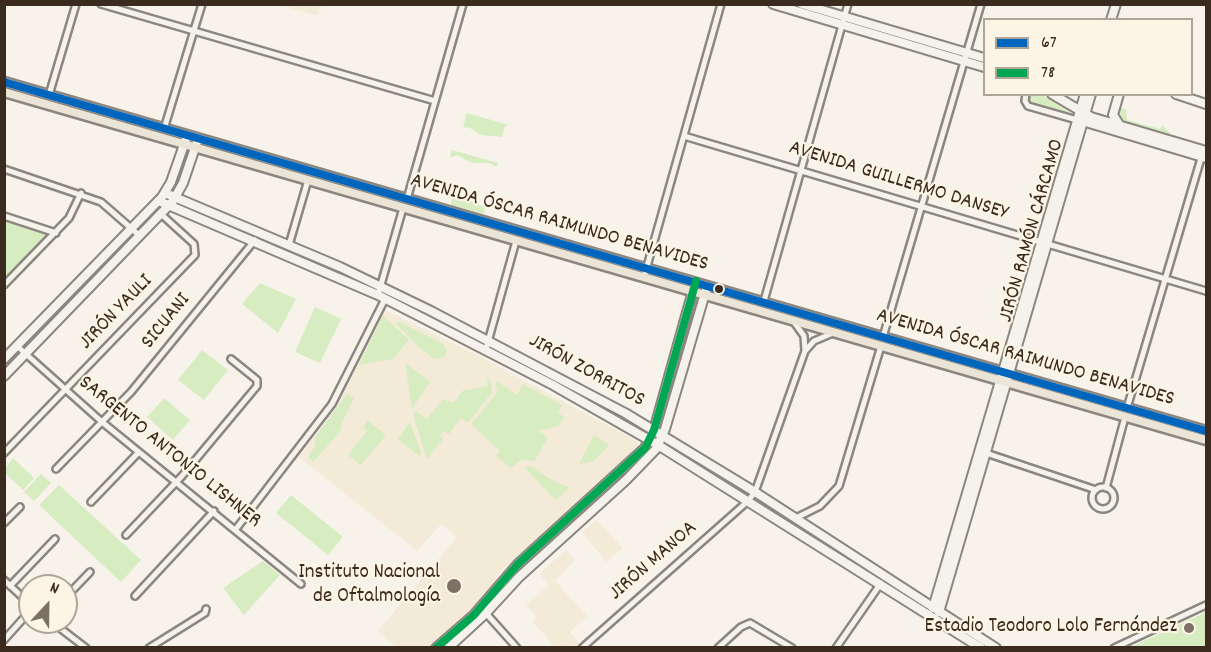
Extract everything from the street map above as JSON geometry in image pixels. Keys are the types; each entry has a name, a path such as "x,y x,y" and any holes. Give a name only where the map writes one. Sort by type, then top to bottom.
{"main road":[{"path":"773,4 844,21 965,57 983,66"},
{"path":"802,4 844,21"},
{"path":"965,57 983,58"},
{"name":"AVENIDA ÓSCAR RAIMUNDO BENAVIDES","path":"4,82 164,129 196,144 308,180 405,203 516,241 835,333 882,341"},
{"name":"AVENIDA ÓSCAR RAIMUNDO BENAVIDES","path":"4,92 186,140"},
{"path":"1056,96 1082,117 1205,154"},
{"name":"JIRÓN RAMÓN CÁRCAMO","path":"1082,117 1085,96"},
{"name":"JIRÓN RAMÓN CÁRCAMO","path":"934,617 1044,243 1090,96"},
{"path":"1118,96 1113,115 1120,126"},
{"path":"1182,96 1206,104"},
{"path":"1082,117 1120,126 1205,154"},
{"path":"4,359 159,201 165,193 186,140"},
{"name":"AVENIDA ÓSCAR RAIMUNDO BENAVIDES","path":"196,144 696,281 1004,378 1126,412 1206,431"},
{"path":"4,376 176,198 196,144"},
{"name":"JIRÓN ZORRITOS","path":"165,193 380,286 489,340 654,430 796,518 996,648"},
{"name":"JIRÓN ZORRITOS","path":"159,201 255,240 381,297 486,349 650,440 881,583 981,648"},
{"path":"436,648 484,610 517,566 637,456 650,440 696,281"},
{"path":"448,648 484,610 626,480 658,445 663,435 707,285"},
{"name":"JIRÓN RAMÓN CÁRCAMO","path":"954,548 986,453 1004,378"},
{"name":"AVENIDA ÓSCAR RAIMUNDO BENAVIDES","path":"1126,412 1206,440"}],"street":[{"path":"49,96 76,4"},
{"path":"101,4 435,101"},
{"path":"164,129 202,4"},
{"path":"237,529 332,404 381,297 380,286 463,4"},
{"path":"644,277 721,4"},
{"path":"764,302 803,171 848,4"},
{"path":"796,518 820,506 839,486 981,4"},
{"path":"1026,96 1025,101 1028,106 1082,117"},
{"name":"AVENIDA GUILLERMO DANSEY","path":"684,136 1206,291"},
{"path":"1106,488 1126,412 1205,154"},
{"path":"4,169 81,193 100,202 140,236"},
{"path":"289,245 308,180"},
{"path":"4,285 69,218 81,193"},
{"name":"JIRÓN YAULI","path":"4,453 192,258 196,251 194,244 161,214"},
{"path":"6,218 56,233"},
{"name":"SICUANI","path":"57,469 136,386 255,240"},
{"path":"486,349 516,241"},
{"path":"792,320 804,336 805,351"},
{"path":"805,351 814,341 835,333"},
{"name":"SARGENTO ANTONIO LISHNER","path":"17,346 102,422 237,529 301,584"},
{"name":"JIRÓN MANOA","path":"582,648 748,501 755,492 805,351"},
{"path":"126,535 177,482 257,386 255,378 231,359"},
{"path":"91,502 139,452"},
{"path":"986,453 1095,490 1106,488 1112,491 1114,498 1112,505 1106,509 1099,509 1092,497 1095,490"},
{"path":"4,523 20,507"},
{"path":"135,596 214,511"},
{"path":"10,586 55,539"},
{"path":"78,584 90,572"},
{"path":"4,580 18,593"},
{"path":"836,648 881,583"},
{"path":"1114,648 1206,605"},
{"path":"149,648 205,613 206,609"},
{"path":"484,610 515,647"},
{"path":"718,648 741,627 750,623 792,648"},
{"path":"4,640 18,624"},
{"path":"68,634 86,648"}],"shaded area":[{"path":"321,4 318,16 280,5"},
{"path":"385,310 477,355 638,442 638,446 500,572 484,600 430,648 396,647 378,631 457,537 441,524 417,551 299,457 338,405"},
{"path":"597,520 623,548 606,562 582,532"},
{"path":"566,550 575,560 555,581 587,616 570,632 579,643 573,647 555,647 533,622 536,616 526,605 549,585 539,574"}],"green space":[{"path":"1028,96 1044,96 1071,113 1054,112 1026,103"},
{"path":"1124,96 1121,108 1126,109 1127,120 1160,129 1162,125 1171,134 1168,136 1121,122 1118,114"},
{"path":"467,113 509,125 505,126 502,137 481,135 470,128 463,127"},
{"path":"452,150 498,163 497,167 489,163 472,163 457,155 450,158"},
{"path":"470,191 474,192 471,202 485,207 484,214 451,205 452,197 467,201"},
{"path":"9,220 55,233 10,279 5,274 4,225"},
{"path":"125,242 101,271 27,345 26,343"},
{"path":"260,283 296,299 278,333 242,304"},
{"path":"695,296 699,298 663,424 659,422"},
{"path":"315,307 341,319 320,363 295,352"},
{"path":"383,316 409,340 393,359 359,365"},
{"path":"398,321 443,344 447,349 445,356 434,359 396,324"},
{"path":"202,350 228,370 204,400 178,380"},
{"path":"405,363 430,382 412,409"},
{"path":"487,378 491,381 492,392 468,423 461,418 449,434 443,431 440,436 443,439 427,459 413,415 416,411 427,419 443,399 454,403 462,391 488,386"},
{"path":"496,381 517,395 523,384 562,405 558,413 565,417 558,426 538,431 548,438 534,461 521,460 511,468 496,456 500,451 471,424 497,393"},
{"path":"347,394 354,398 340,432 313,462 308,457 315,446 315,437"},
{"path":"164,398 190,420 173,440 147,417"},
{"path":"368,421 386,435 361,465 348,455 367,431 363,427"},
{"path":"410,422 421,453 419,456 398,439"},
{"path":"594,435 609,445 594,461 579,464"},
{"path":"13,458 34,478 23,490 5,473 5,468"},
{"path":"530,466 557,483 570,487 556,500 525,468"},
{"path":"41,474 51,483 34,501 24,492"},
{"path":"59,485 141,560 121,582 39,505"},
{"path":"291,495 343,537 328,555 276,513"},
{"path":"263,561 280,575 244,615 223,588"},
{"name":"Estadio Teodoro Lolo Fernández","path":"1206,612 1206,647 1131,647"}],"transit line":[{"name":"67","path":"4,82 1206,431"},
{"name":"78","path":"436,648 474,615 518,564 645,448 654,430 696,281"}],"place":[{"name":"Instituto Nacional de Oftalmología","path":"454,586"},
{"name":"Estadio Teodoro Lolo Fernández","path":"1189,628"}]}
